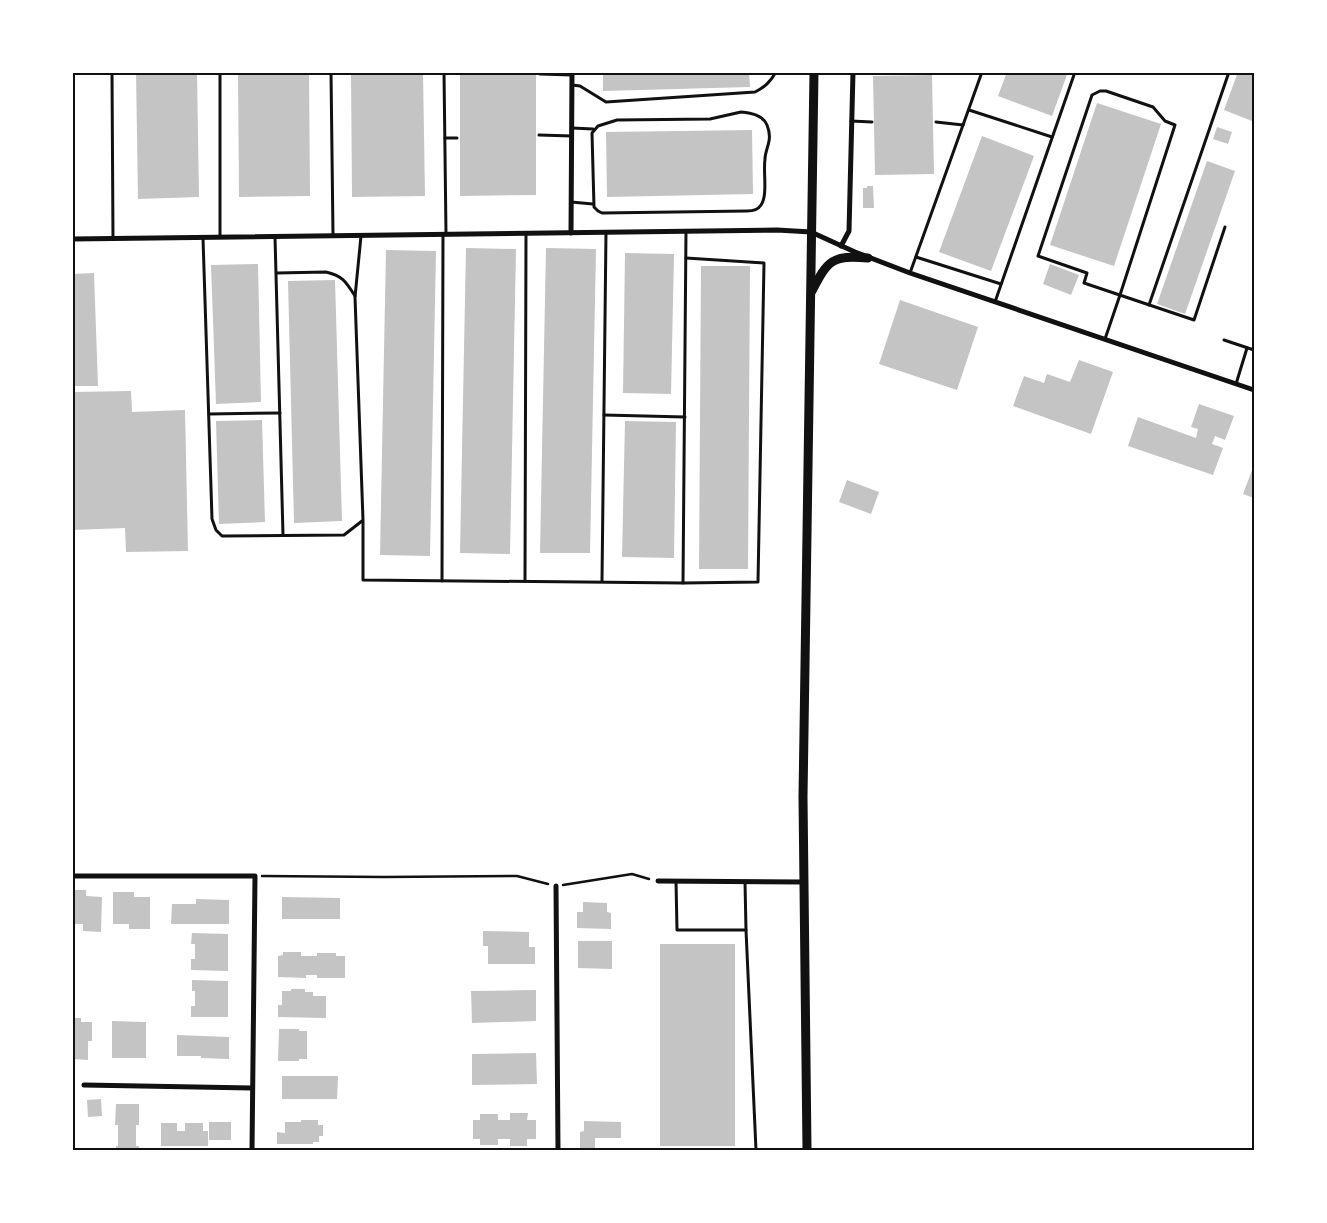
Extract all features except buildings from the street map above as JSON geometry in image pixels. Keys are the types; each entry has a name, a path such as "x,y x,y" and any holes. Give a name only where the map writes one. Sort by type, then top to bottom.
{"main road":[{"path":"807,1150 803,797 814,72"},
{"path":"810,294 830,263 843,257 868,258"}],"street":[{"path":"841,246 849,231 853,72"},
{"path":"571,233 572,74"},
{"path":"72,239 784,230 811,232 868,258 910,273 1254,390"},
{"path":"72,876 255,876 252,1150"},
{"path":"658,881 804,882"},
{"path":"556,886 558,1150"},
{"path":"84,1085 252,1088"}],"lane":[{"path":"112,72 113,239"},
{"path":"220,72 220,237"},
{"path":"331,72 333,236"},
{"path":"442,581 445,234 444,72"},
{"path":"572,85 580,86 606,102 616,102 755,92 764,88 776,72"},
{"path":"910,273 982,72"},
{"path":"995,302 1075,72"},
{"path":"1149,305 1229,72"},
{"path":"540,74 572,74"},
{"path":"1105,339 1120,295 1175,125 1165,121 1153,108 1106,90 1092,95 1038,256 1087,273 1084,283 1120,295 1149,305 1194,320 1225,227"},
{"path":"969,110 1052,137"},
{"path":"741,112 752,113 762,118 767,124 770,134 765,156 764,199 762,204 753,210 602,213 593,204 592,133 598,126 617,120 710,119 741,112"},
{"path":"851,121 872,122"},
{"path":"936,122 963,125"},
{"path":"572,128 594,129"},
{"path":"539,135 572,136"},
{"path":"445,138 457,138"},
{"path":"571,202 593,204"},
{"path":"683,583 686,231"},
{"path":"602,581 606,232"},
{"path":"525,581 526,233"},
{"path":"361,236 355,297 364,580 758,582 764,263 686,258"},
{"path":"275,237 283,534"},
{"path":"203,238 212,519 216,530 222,536 344,535 363,520"},
{"path":"916,256 1002,284"},
{"path":"277,273 326,272 334,274 341,277 355,297"},
{"path":"1224,340 1254,350"},
{"path":"1236,384 1247,348"},
{"path":"209,414 280,413"},
{"path":"604,415 685,417"},
{"path":"676,882 676,930 746,930"},
{"path":"745,882 756,1150"}],"path":[{"path":"255,876 517,876 556,886 632,874 658,881"}]}
